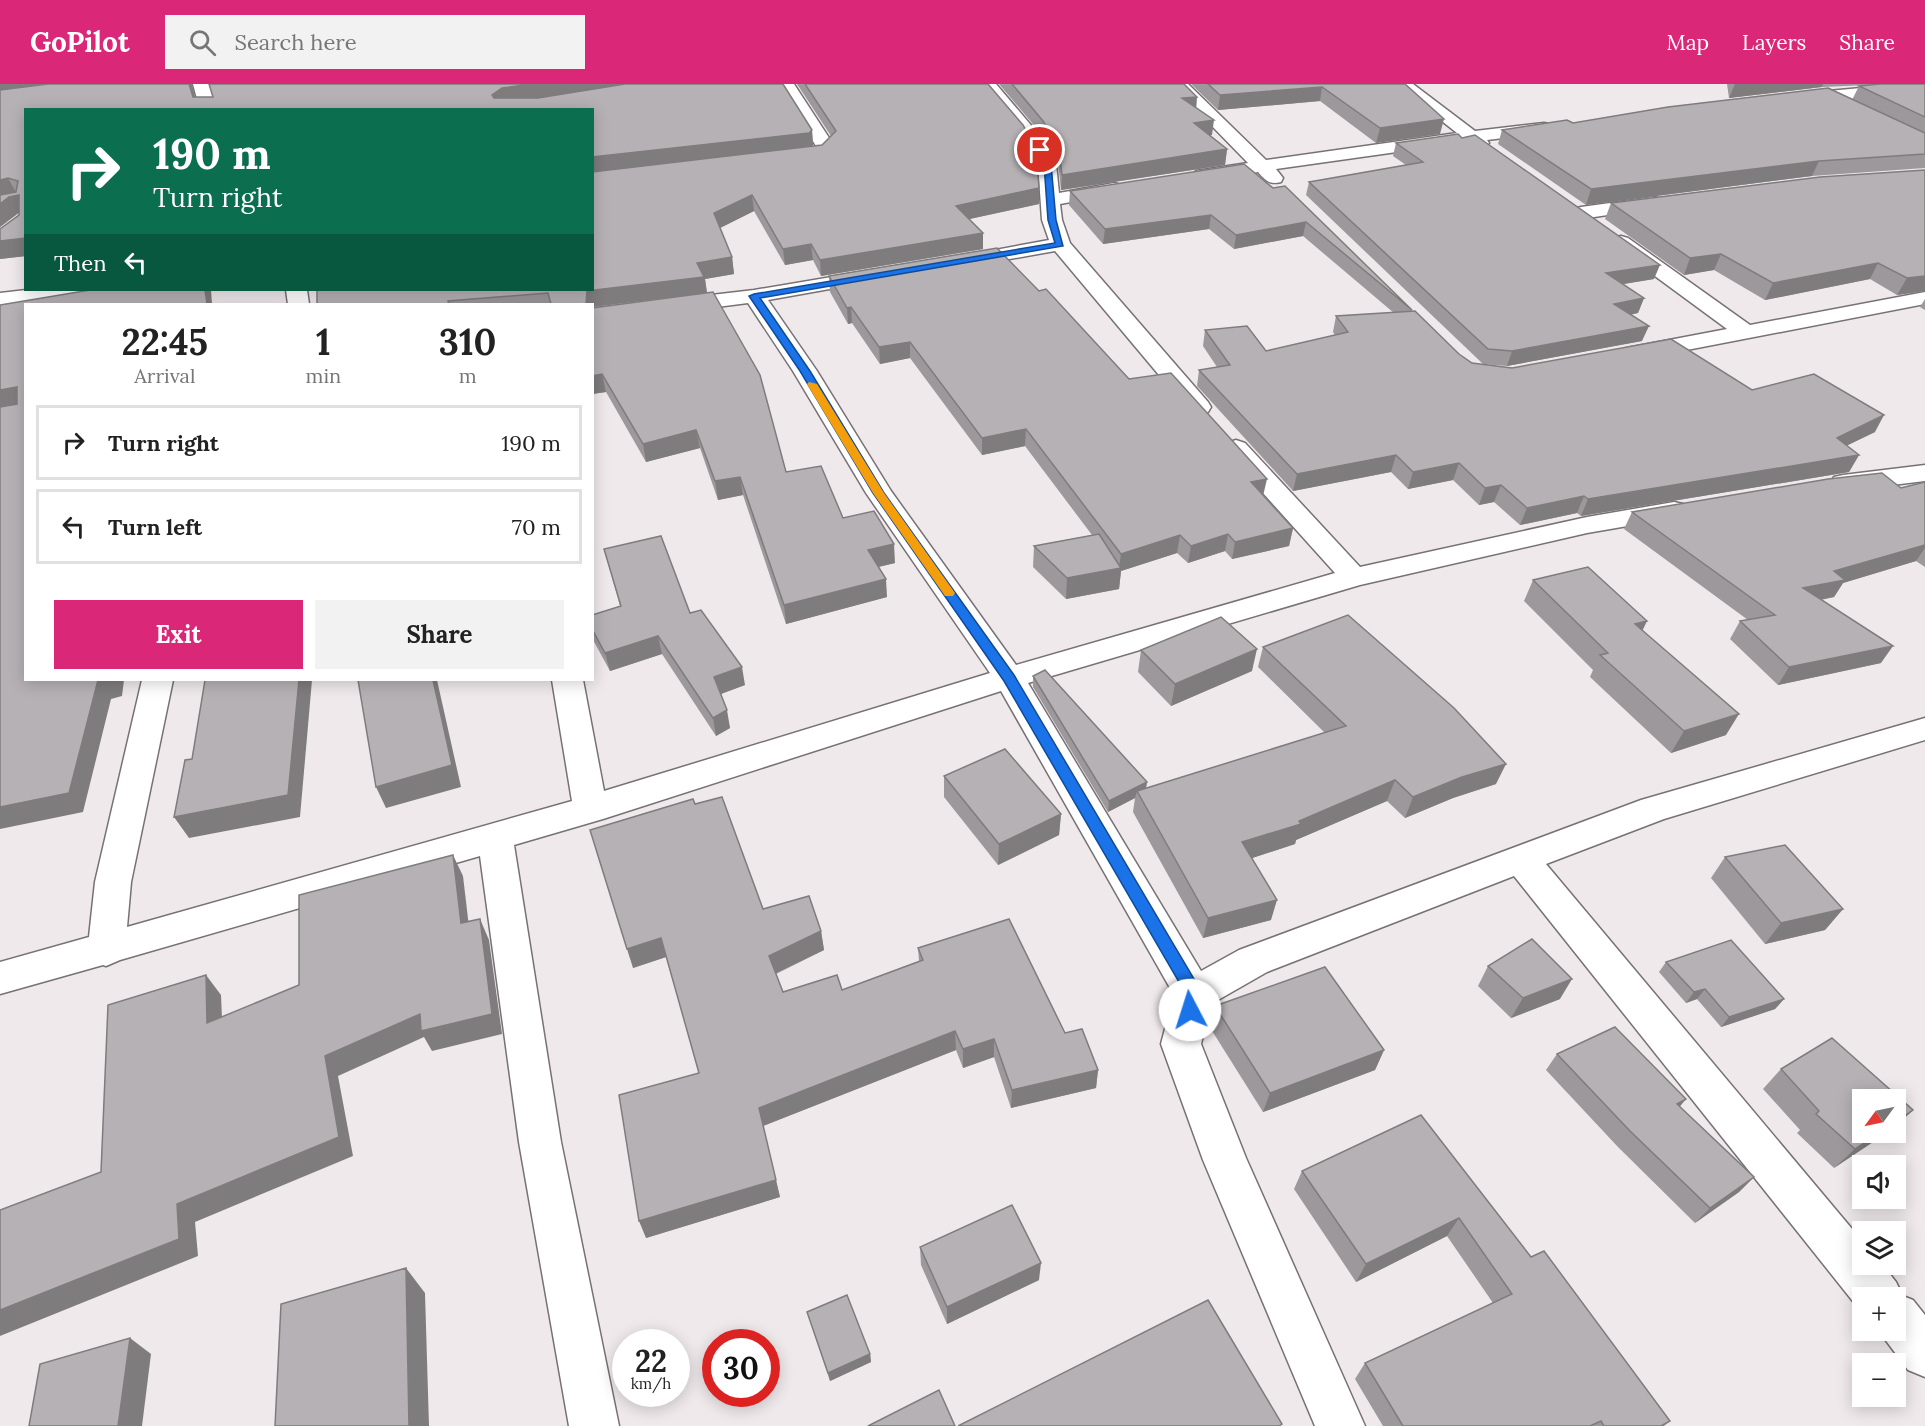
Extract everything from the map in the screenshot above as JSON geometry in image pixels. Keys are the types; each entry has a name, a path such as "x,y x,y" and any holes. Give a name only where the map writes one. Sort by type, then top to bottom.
{"street":[{"path":"201,84 208,108"},
{"path":"777,161 816,155 826,147 786,84"},
{"path":"987,84 1032,136 1047,164 1052,220 1060,244 1217,426 1354,577"},
{"path":"1179,84 1287,190"},
{"path":"1403,84 1498,155"},
{"path":"1802,84 1852,110"},
{"path":"1781,100 1925,87"},
{"path":"1187,177 1470,136 1565,126"},
{"path":"1050,200 1130,187"},
{"path":"1562,200 1743,330"},
{"path":"1581,213 1676,200"},
{"path":"939,265 1060,244"},
{"path":"594,316 754,296 892,273"},
{"path":"0,299 68,291"},
{"path":"754,296 805,371 879,493 1010,678 1194,994 1181,1044 1225,1160 1340,1426"},
{"path":"1609,357 1743,330 1925,298"},
{"path":"1818,486 1925,473"},
{"path":"0,978 106,950 591,810 1010,678 1354,577 1587,525 1703,506"},
{"path":"106,950 113,882 157,681"},
{"path":"567,681 591,810"},
{"path":"1194,994 1253,961 1653,809 1925,729"},
{"path":"495,838 540,1142 594,1426"},
{"path":"1521,859 1871,1287"},
{"path":"1906,1329 1925,1353"}],"building":[{"path":"48,84 189,84 193,97 213,97 209,84 531,84 502,88 492,95 494,98 538,98 625,84 783,84 812,130 809,133 594,157 594,108 24,108 24,238 0,241 0,229 19,215 19,195 9,197 0,204 0,195 16,192 18,181 8,178 0,180 0,90"},
{"path":"805,84 988,84 1023,125 1036,149 1039,188 956,206 983,233 820,260 811,244 783,249 752,195 714,213 732,257 697,263 704,277 594,290 594,172 822,145 836,131"},
{"path":"1012,84 1184,84 1197,97 1182,98 1214,120 1194,123 1227,149 1062,175 1059,148 1043,121"},
{"path":"1208,84 1405,84 1444,119 1380,128 1322,87 1220,95"},
{"path":"1925,84 1925,117 1859,86"},
{"path":"1828,88 1925,133 1925,154 1819,161 1591,189 1502,130 1567,120 1573,123 1668,107"},
{"path":"1458,134 1462,138 1475,135 1660,265 1606,273 1644,298 1614,304 1649,326 1512,351 1488,349 1309,182 1423,162 1396,143"},
{"path":"1244,164 1273,188 1285,186 1412,310 1306,222 1236,235 1211,215 1105,229 1070,191"},
{"path":"1925,170 1925,276 1907,278 1878,263 1773,283 1721,254 1690,258 1611,203 1820,177"},
{"path":"997,248 1039,291 1046,289 1129,379 1171,373 1267,479 1251,482 1293,528 1235,542 1228,534 1191,546 1180,535 1121,554 1026,429 982,438 910,342 879,347 851,307 847,308 829,276"},
{"path":"84,291 205,291 207,303 24,303 24,681 98,681 69,793 0,807 0,407 17,404 17,387 0,390 0,305"},
{"path":"317,291 587,291 586,303 551,303 548,293 448,301 449,303 317,303"},
{"path":"713,292 760,375 786,472 821,466 843,518 874,511 894,544 868,550 886,579 784,605 740,477 715,481 696,430 643,444 602,374 594,376 594,308"},
{"path":"1415,311 1459,354 1472,363 1512,368 1671,339 1752,390 1814,374 1884,415 1837,438 1859,455 1588,499 1584,496 1527,508 1501,485 1485,488 1459,463 1413,472 1396,455 1297,474 1199,370 1230,365 1205,330 1247,326 1266,351 1348,332 1336,316"},
{"path":"1882,473 1901,488 1925,482 1925,545 1834,571 1845,580 1803,588 1893,646 1789,667 1740,621 1775,615 1632,512 1828,479"},
{"path":"1099,534 1121,568 1067,578 1034,546"},
{"path":"661,536 690,613 701,610 742,667 714,677 727,710 713,718 658,636 605,653 594,633 594,614 621,606 604,549"},
{"path":"1588,567 1647,621 1635,624 1739,714 1684,731 1600,655 1608,653 1533,580"},
{"path":"1348,615 1454,708 1506,764 1462,777 1413,797 1395,780 1299,821 1301,824 1242,842 1277,900 1208,918 1137,791 1346,726 1263,647"},
{"path":"1221,617 1257,649 1175,684 1141,650"},
{"path":"1045,670 1147,782 1109,801 1033,676"},
{"path":"205,681 299,681 288,795 174,817 185,760 192,759"},
{"path":"358,681 433,681 452,765 376,787"},
{"path":"1005,749 1061,814 999,844 944,776"},
{"path":"722,797 763,909 809,896 821,931 769,956 783,992 837,975 842,990 923,960 918,948 1009,919 1065,1033 1082,1029 1098,1070 1012,1090 994,1039 963,1049 955,1031 759,1108 776,1180 639,1221 619,1095 699,1073 661,938 627,949 590,830 693,799 695,804"},
{"path":"1785,845 1843,909 1781,923 1725,857"},
{"path":"453,855 461,923 480,919 492,1014 421,1031 420,1014 325,1056 339,1137 177,1204 179,1239 0,1310 0,1210 101,1172 108,1005 206,975 207,1023 299,985 299,895"},
{"path":"1532,939 1572,979 1523,998 1488,966"},
{"path":"1731,940 1784,999 1729,1017 1705,989 1694,992 1666,962"},
{"path":"1325,967 1384,1050 1270,1093 1215,1006"},
{"path":"1615,1027 1686,1099 1677,1104 1754,1177 1710,1208 1630,1131 1557,1054"},
{"path":"1832,1038 1889,1089 1852,1089 1852,1143 1864,1143 1855,1149 1816,1114 1819,1111 1781,1069"},
{"path":"1906,1104 1913,1110 1906,1115"},
{"path":"1421,1115 1531,1257 1544,1251 1670,1421 1661,1426 1604,1426 1601,1421 1590,1426 1403,1426 1365,1363 1512,1294 1459,1218 1366,1264 1302,1171"},
{"path":"1012,1205 1041,1263 947,1307 920,1247"},
{"path":"406,1268 409,1426 275,1426 281,1304"},
{"path":"847,1295 870,1354 828,1373 807,1312"},
{"path":"1208,1300 1282,1424 1279,1426 958,1426"},
{"path":"130,1338 118,1426 29,1426 40,1364"},
{"path":"939,1390 955,1426 868,1426"}],"slow traffic":[{"path":"812,384 879,493 949,593"}],"route":[{"path":"1040,150 1047,164 1052,220 1060,244 754,296 805,371 879,493 1010,678 1194,994 1190,1010"}]}
